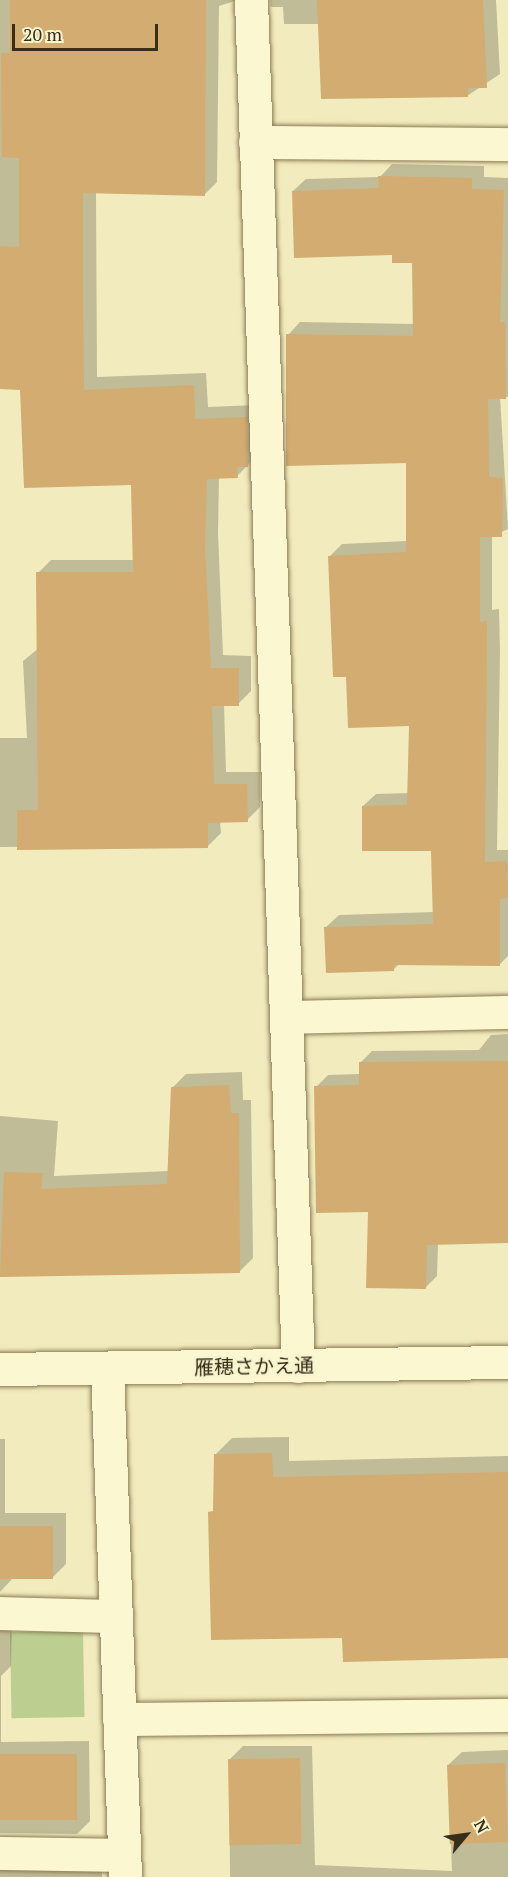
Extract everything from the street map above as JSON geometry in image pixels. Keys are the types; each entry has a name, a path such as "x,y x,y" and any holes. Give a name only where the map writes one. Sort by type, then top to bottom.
{"street":[{"path":"251,0 298,1366"},
{"path":"255,142 508,144"},
{"path":"285,1017 508,1012"},
{"name":"雁穂さかえ通","path":"0,1369 508,1362"},
{"path":"0,1853 125,1866 114,1616 107,1368"},
{"path":"0,1613 114,1616"},
{"path":"119,1719 508,1714"}],"green space":[{"path":"83,1631 85,1717 12,1718 10,1632"}],"building":[{"path":"10,0 206,0 205,196 83,193 83,295 84,390 194,385 195,419 247,417 248,467 237,467 238,478 207,479 205,547 211,668 239,668 239,706 212,706 214,784 247,784 248,822 208,823 208,848 17,850 17,810 38,810 36,572 133,572 131,485 24,488 20,390 0,389 0,246 19,247 19,158 2,157 1,53 10,53"},
{"path":"317,0 483,0 487,88 468,88 468,97 321,99"},
{"path":"378,176 472,178 472,189 504,190 500,322 505,322 506,399 488,399 489,477 503,478 502,537 480,537 480,622 487,621 485,862 507,861 508,898 500,899 500,966 394,965 394,971 326,973 324,927 433,924 431,851 362,851 362,806 407,805 409,726 348,728 346,677 333,677 328,556 406,552 406,463 286,466 286,334 413,336 412,263 392,263 392,255 294,258 292,191 379,188"},
{"path":"508,1061 508,1243 427,1245 426,1289 366,1288 368,1212 316,1213 314,1086 359,1085 359,1062"},
{"path":"229,1085 231,1113 239,1113 240,1273 0,1277 4,1172 43,1173 41,1189 167,1184 171,1087"},
{"path":"272,1453 273,1477 508,1472 508,1658 343,1662 342,1638 211,1640 208,1512 213,1511 214,1454"},
{"path":"0,1526 53,1526 53,1579 0,1579"},
{"path":"0,1754 77,1754 77,1820 0,1820"},
{"path":"300,1758 302,1844 230,1845 228,1759"},
{"path":"505,1763 508,1842 450,1844 447,1765"}]}
